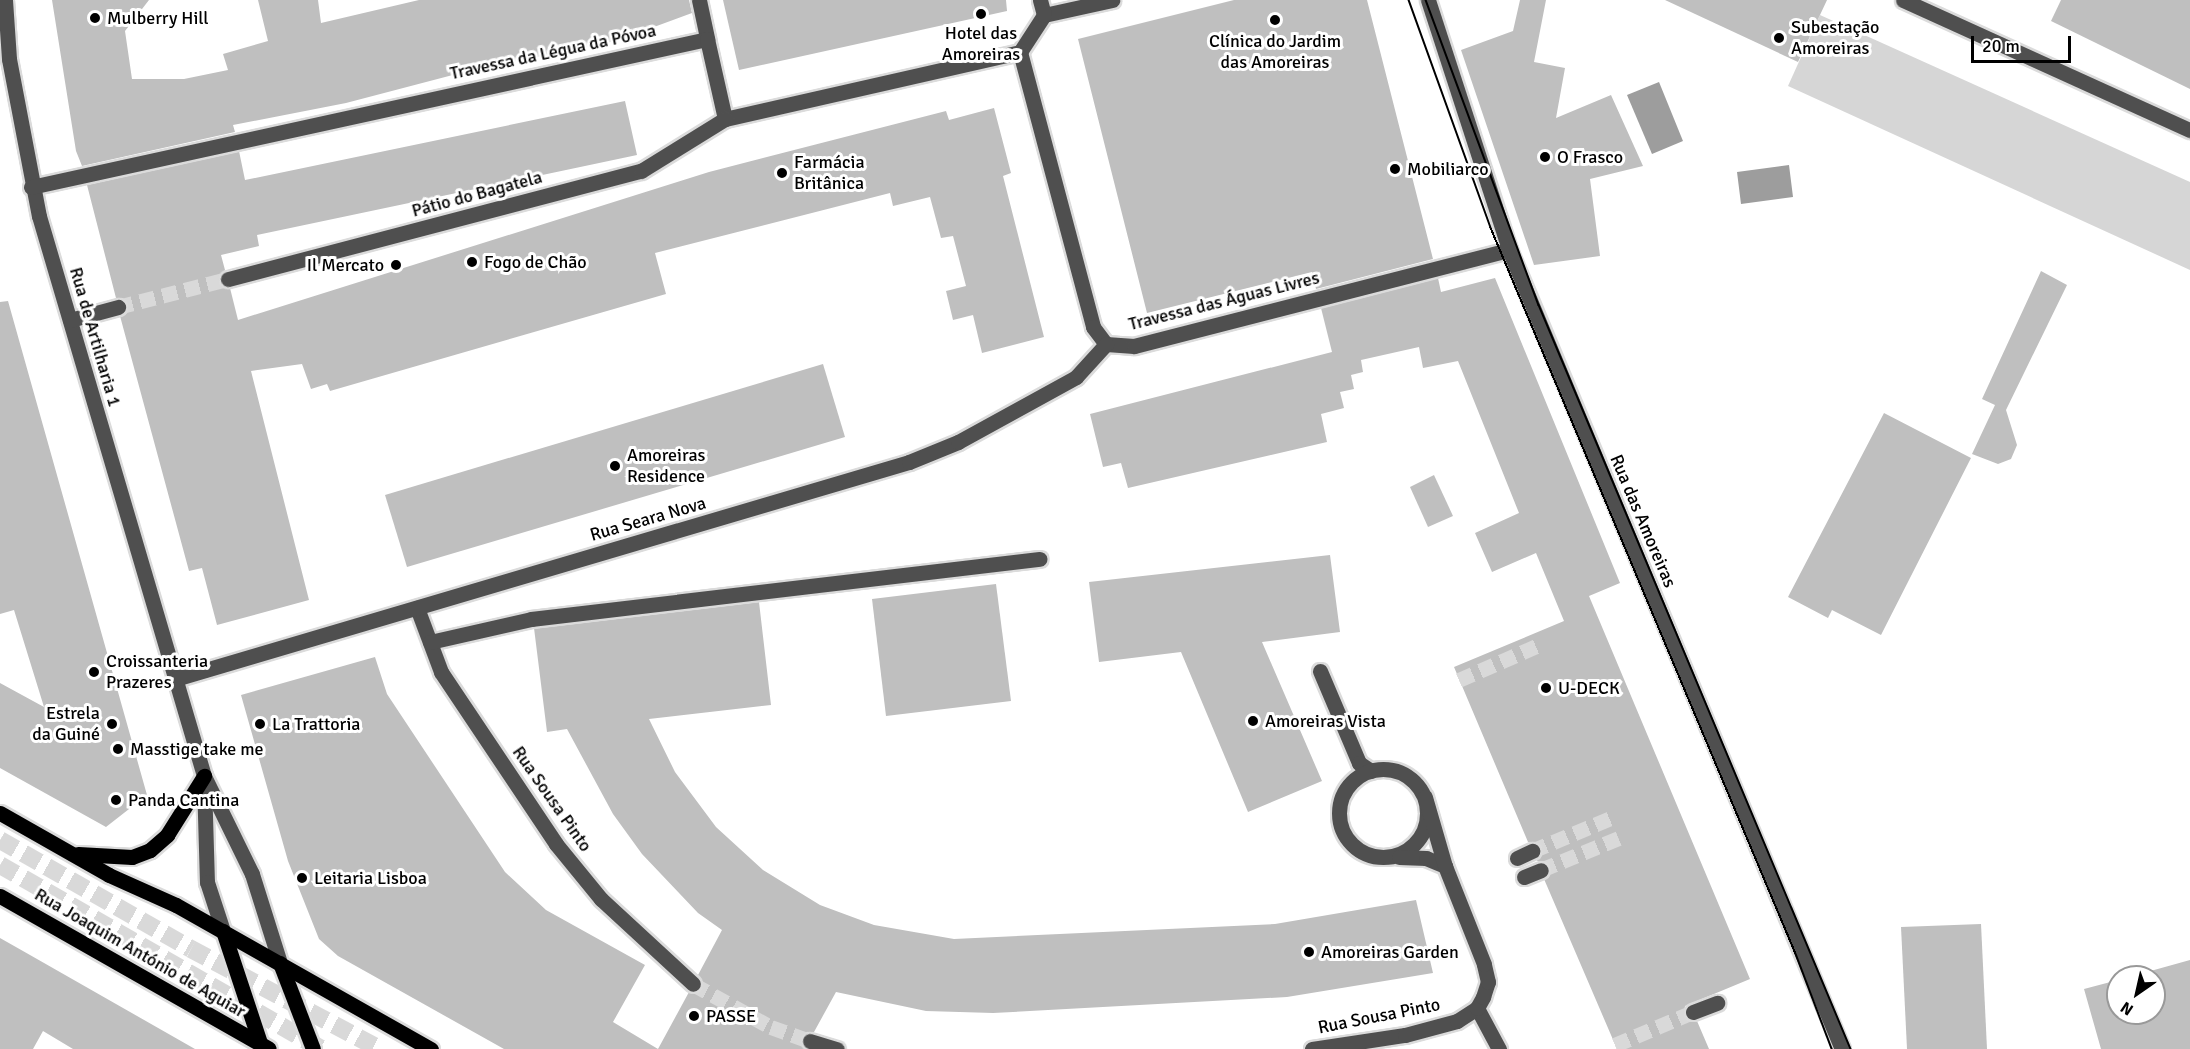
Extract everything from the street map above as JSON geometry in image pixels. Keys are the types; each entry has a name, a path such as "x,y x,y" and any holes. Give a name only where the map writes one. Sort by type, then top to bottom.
{"main road":[{"path":"69,853 114,858 132,857 150,850 167,835 204,776"},
{"path":"0,813 69,853 224,931 431,1049"},
{"name":"Rua Joaquim António de Aguiar","path":"0,896 264,1047"},
{"path":"224,931 264,1047"},
{"path":"280,963 313,1049"}],"street":[{"name":"Rua de Artilharia 1","path":"5,0 9,59 32,188 204,776"},
{"path":"699,0 725,119 1020,51"},
{"path":"1106,344 1093,327 1020,51 1042,8 1112,0"},
{"name":"Rua das Amoreiras","path":"1428,0 1509,250 1842,1049"},
{"path":"1903,0 2190,130"},
{"name":"Travessa da Légua da Póvoa","path":"32,188 707,39"},
{"name":"Pátio do Bagatela","path":"228,279 641,171 725,119"},
{"name":"Travessa das Águas Livres","path":"1106,344 1134,346 1509,250"},
{"path":"70,320 118,307"},
{"name":"Rua Seara Nova","path":"175,679 909,462 958,442 1076,377 1106,344"},
{"path":"430,642 531,619 1039,559"},
{"name":"Rua Sousa Pinto","path":"417,608 441,672 556,844 602,899 693,984"},
{"path":"1320,671 1359,763 1371,771 1403,773 1425,796 1445,866 1484,964 1488,982 1477,1008 1499,1049"},
{"path":"1371,771 1347,788 1339,816 1350,843 1376,857 1426,858 1445,866"},
{"path":"204,776 207,882 224,931"},
{"path":"204,776 252,874 280,963"},
{"path":"1392,857 1418,842 1426,828 1425,796"},
{"path":"1517,858 1532,852"},
{"path":"1524,877 1541,870"},
{"path":"1693,1012 1718,1003"},
{"name":"Rua Sousa Pinto","path":"1312,1049 1405,1035 1457,1021 1477,1008"},
{"path":"810,1041 837,1049"}],"shaded area":[{"path":"1820,15 2190,182 2190,270 1788,86"},
{"path":"1659,82 1683,141 1652,154 1627,95"},
{"path":"1789,165 1793,197 1741,204 1737,172"}],"building":[{"path":"52,0 149,0 125,31 132,79 184,79 228,70 223,54 268,41 258,0 318,0 321,23 419,0 689,0 692,13 616,41 468,71 346,103 233,125 235,132 82,166 76,151"},
{"path":"723,0 1006,0 1007,11 739,70"},
{"path":"1234,0 1367,0 1433,259 1316,289 1312,272 1147,313 1078,39"},
{"path":"1520,0 1546,0 1534,62 1565,68 1556,118 1611,95 1643,166 1590,179 1600,256 1534,265 1461,50 1513,31"},
{"name":"Subestação Amoreiras","path":"1665,0 1827,0 1798,62"},
{"path":"2061,0 2190,0 2190,89 2051,21"},
{"path":"625,101 637,155 257,235 259,246 221,255 225,270 219,282 230,288 238,320 709,172 946,111 949,120 994,108 1011,173 1003,176 1044,337 982,353 973,315 953,320 946,291 966,286 953,236 941,238 930,197 893,206 890,193 655,253 666,294 330,391 327,384 311,389 302,364 251,371 309,600 217,625 202,568 189,571 120,316 127,305 116,298 87,185 239,151 245,180"},
{"path":"2041,271 2067,285 2006,410 2017,445 2011,459 1998,464 1972,454 1995,405 1982,399"},
{"path":"1438,278 1441,292 1495,278 1620,583 1589,596 1750,979 1685,1006 1684,1016 1697,1021 1709,1049 1617,1049 1544,879 1550,866 1537,861 1541,847 1528,842 1454,667 1564,621 1536,553 1492,572 1475,533 1519,513 1458,361 1423,368 1419,347 1361,360 1363,372 1351,375 1354,389 1340,392 1344,408 1321,414 1327,442 1128,488 1121,463 1103,467 1090,414 1332,352 1321,308"},
{"path":"8,301 147,795 106,827 0,768 0,683 44,707 14,610 0,614 0,302"},
{"name":"Amoreiras Residence","path":"823,364 845,437 407,567 385,495"},
{"path":"1884,413 1971,458 1881,635 1832,610 1828,618 1788,597"},
{"path":"1434,475 1453,516 1428,527 1410,487"},
{"name":"Amoreiras Vista","path":"1330,555 1340,632 1262,642 1322,781 1248,812 1181,652 1099,662 1089,582"},
{"path":"996,584 1011,701 886,716 872,599"},
{"path":"759,602 771,705 649,719 675,772 716,827 763,870 820,905 874,925 954,939 1275,924 1416,900 1433,973 1287,997 993,1013 926,1011 836,992 814,1032 807,1032 801,1038 805,1049 658,1049 689,992 700,990 702,982 698,975 722,930 698,913 642,854 613,814 567,729 547,732 534,628"},
{"path":"375,657 387,694 505,872 546,910 645,965 613,1022 658,1049 504,1049 338,956 319,939 288,861 241,695"},
{"path":"1981,924 1987,1049 1907,1049 1901,927"},
{"path":"0,938 195,1049 73,1049 43,1031 33,1049 0,1049"},
{"path":"2190,960 2190,1049 2101,1049 2084,989 2106,983 2106,1025 2166,1025 2166,967"}],"tunnel":[{"path":"118,307 228,279"},
{"path":"1459,680 1537,646"},
{"path":"1532,851 1611,818"},
{"path":"1541,870 1619,838"},
{"path":"0,840 191,949 380,1049"},
{"path":"0,865 321,1049"},
{"path":"693,984 771,1027 810,1041"},
{"path":"1615,1045 1693,1012"}],"tram line":[{"path":"1409,0 1491,228 1796,954 1832,1049"},
{"path":"1426,0 1539,305 1851,1049"}],"place":[{"name":"Hotel das Amoreiras","path":"981,14"},
{"name":"Mulberry Hill","path":"95,18"},
{"name":"Clínica do Jardim das Amoreiras","path":"1275,20"},
{"name":"Subestação Amoreiras","path":"1779,38"},
{"name":"O Frasco","path":"1545,157"},
{"name":"Mobiliarco","path":"1395,169"},
{"name":"Farmácia Britânica","path":"782,173"},
{"name":"Fogo de Chão","path":"472,262"},
{"name":"Il Mercato","path":"396,265"},
{"name":"Amoreiras Residence","path":"615,466"},
{"name":"Croissanteria Prazeres","path":"94,672"},
{"name":"U-DECK","path":"1546,688"},
{"name":"Amoreiras Vista","path":"1253,721"},
{"name":"Estrela da Guiné","path":"112,724"},
{"name":"La Trattoria","path":"260,724"},
{"name":"Masstige take me","path":"118,749"},
{"name":"Panda Cantina","path":"116,800"},
{"name":"Leitaria Lisboa","path":"302,878"},
{"name":"Amoreiras Garden","path":"1309,952"},
{"name":"PASSE","path":"694,1016"}]}
